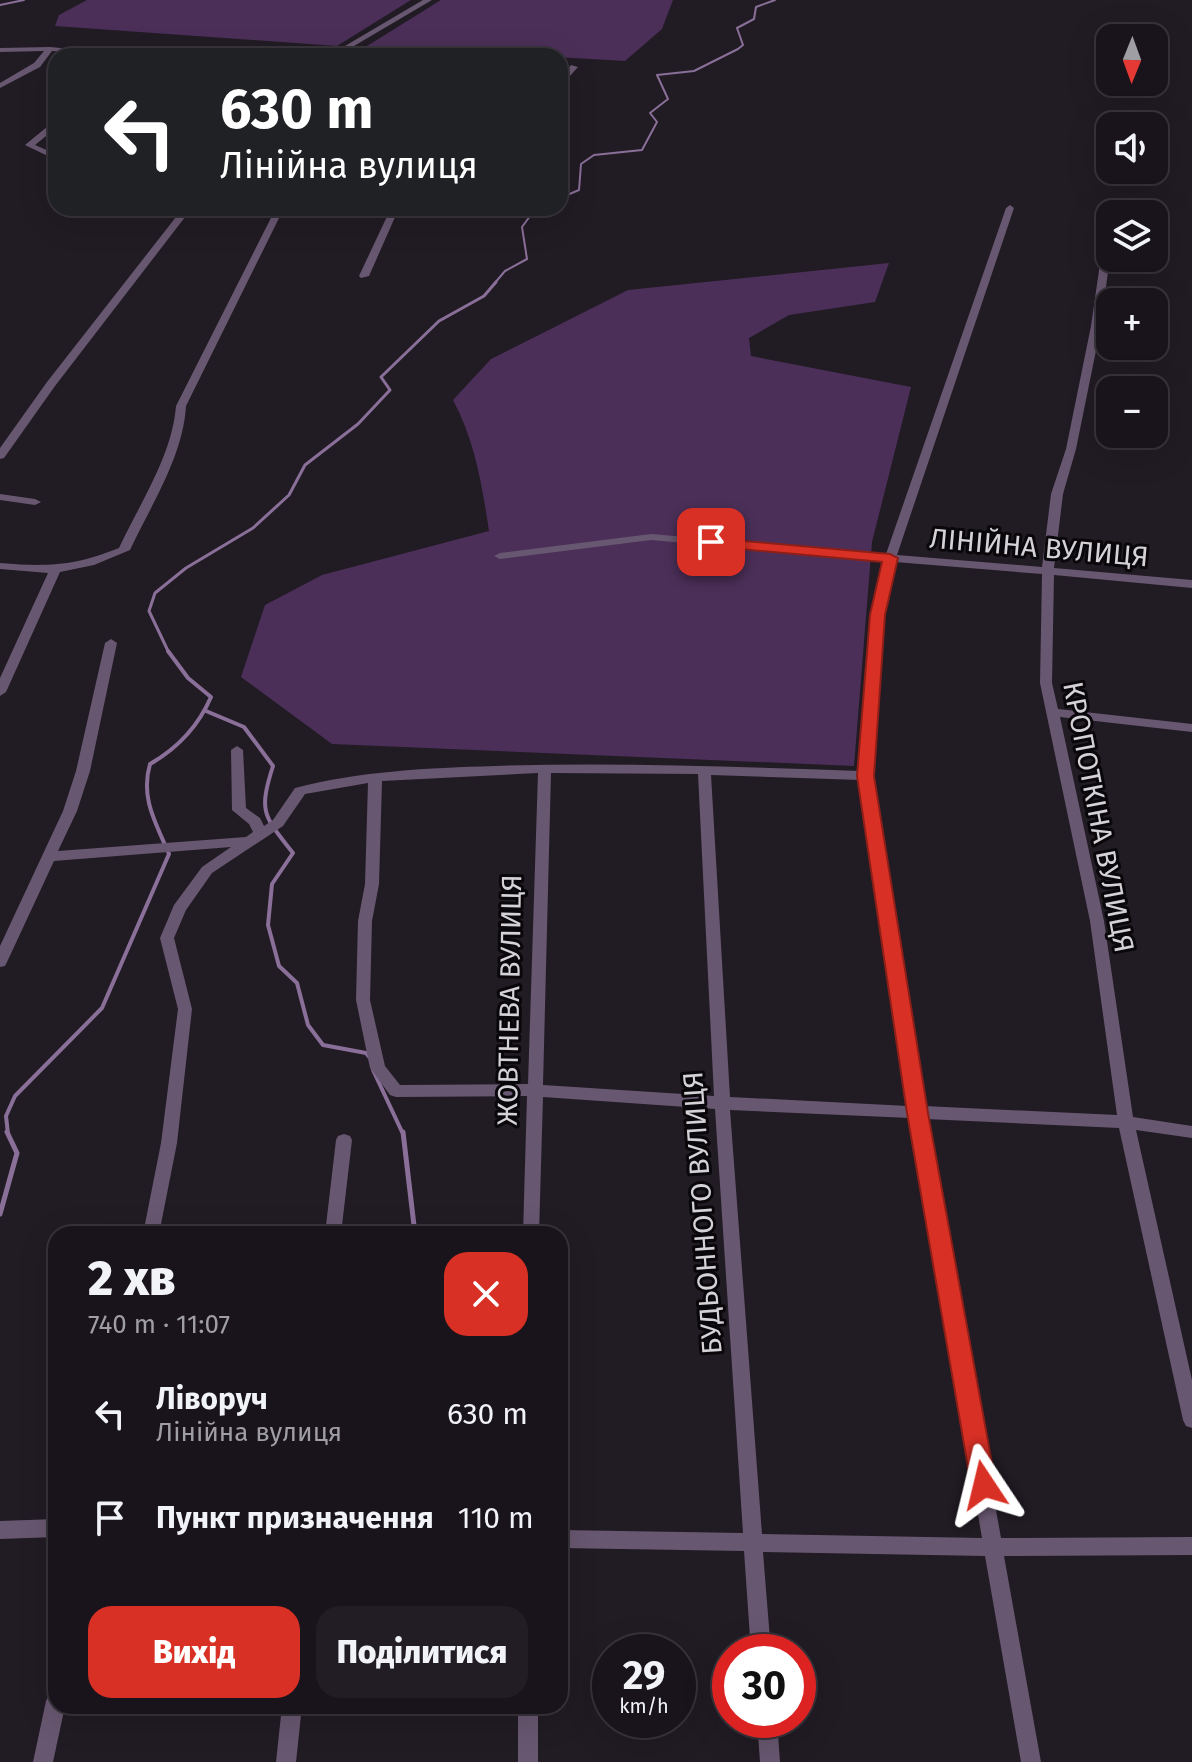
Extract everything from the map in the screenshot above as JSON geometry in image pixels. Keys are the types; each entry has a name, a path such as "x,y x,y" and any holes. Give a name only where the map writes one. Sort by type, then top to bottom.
{"street":[{"path":"346,48 428,0"},
{"path":"0,50 48,49"},
{"path":"0,86 37,65 48,51"},
{"path":"568,75 574,67"},
{"path":"48,130 29,145 48,153"},
{"path":"1010,208 890,558 877,615 866,776 917,1113 1031,1762"},
{"path":"0,456 51,384 182,216"},
{"path":"0,566 54,572 85,566 124,550 172,444 182,416 181,406 276,216"},
{"path":"364,276 391,216"},
{"name":"КРОПОТКІНА ВУЛИЦЯ","path":"1103,272 1071,449 1057,494 1047,571 1046,683 1097,921 1126,1122 1192,1420"},
{"path":"0,497 35,502"},
{"name":"ЛІНІЙНА ВУЛИЦЯ","path":"500,556 651,537 1192,584"},
{"path":"0,692 54,572"},
{"path":"0,962 70,811 83,771 111,643"},
{"path":"1051,712 1192,728"},
{"path":"237,750 239,810 265,832"},
{"path":"153,1226 169,1143 185,1009 167,938 179,909 207,870 265,832 300,791 334,782 545,768 866,776"},
{"name":"ЖОВТНЕВА ВУЛИЦЯ","path":"531,1226 545,768"},
{"name":"БУДЬОННОГО ВУЛИЦЯ","path":"704,770 722,1103 760,1634"},
{"path":"375,779 372,884 365,921 363,1000 378,1068 396,1091 535,1090 722,1103 1126,1122 1192,1132"},
{"path":"48,857 265,832"},
{"path":"334,1226 344,1140"},
{"path":"0,1530 48,1528"},
{"path":"568,1539 995,1547 1192,1546"},
{"path":"43,1762 53,1714"},
{"path":"286,1762 291,1714"},
{"path":"528,1714 528,1762"},
{"path":"768,1738 770,1762"}],"shaded area":[{"path":"87,0 411,0 337,46 55,26 59,15"},
{"path":"441,0 673,0 662,29 625,61 568,58 568,48 367,46"},
{"path":"889,263 875,302 789,315 749,338 751,356 911,387 872,542 854,766 332,744 241,677 265,605 322,575 489,531 472,447 453,400 491,359 628,290"}],"waterway":[{"path":"0,5 24,0"},
{"path":"568,195 579,190 581,164 594,155 642,150 657,122 650,113 668,99 657,75 694,71 738,49 743,45 737,28 754,19 756,7 775,0"},
{"path":"494,284 505,271 527,259 522,227 530,216"},
{"path":"168,651 149,611 155,593 186,568 253,528 289,495 305,465 358,424 390,390 381,377 439,321 484,296 496,282"},
{"path":"8,1134 6,1116 15,1096 102,1008 169,854 148,799 150,764 186,736 211,697 188,678 168,651"},
{"path":"206,711 244,727 273,766 266,794 266,813 293,853 272,884 268,925 279,966 297,983 308,1025 323,1045 366,1053 370,1058"},
{"path":"373,1070 403,1134"},
{"path":"0,1214 17,1153 7,1132"},
{"path":"403,1132 414,1226"}],"route":[{"path":"711,542 890,558 877,615 866,776 917,1113 984,1485"}]}
